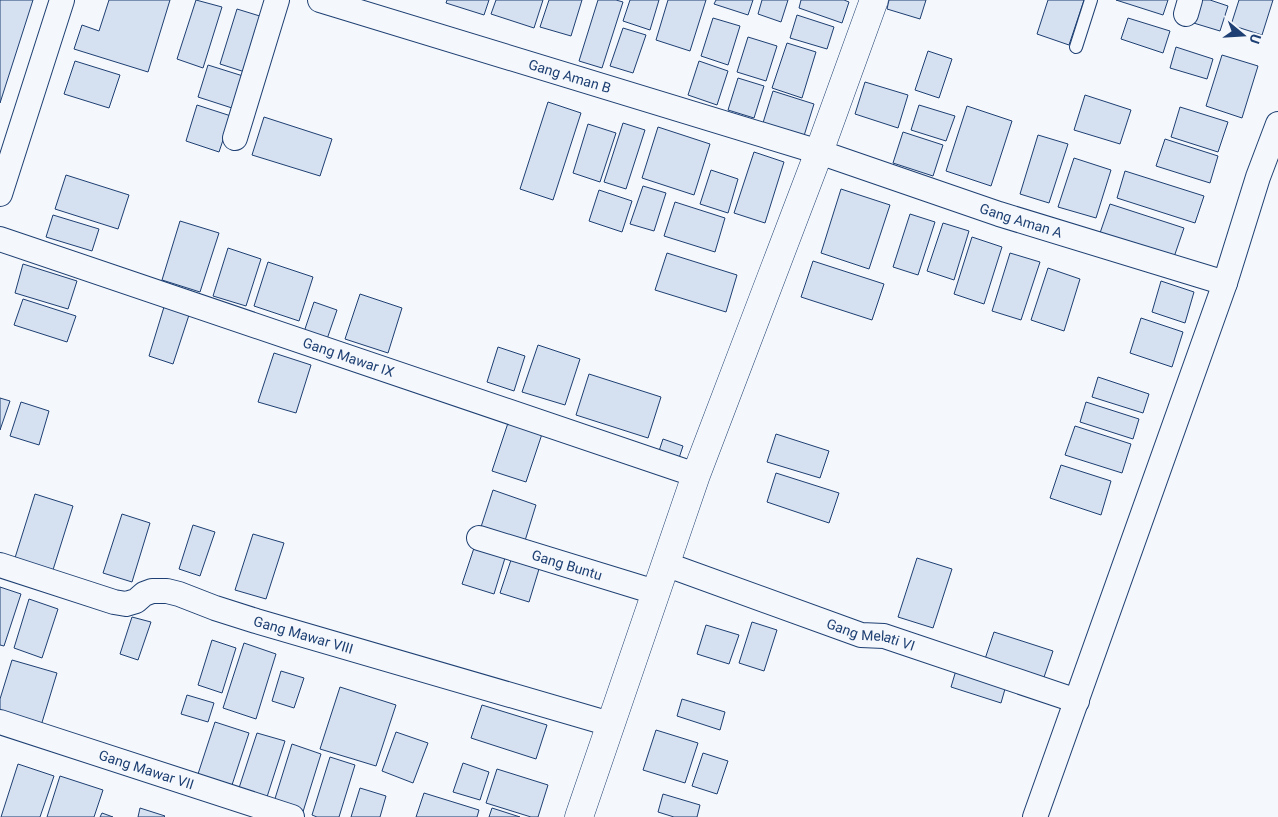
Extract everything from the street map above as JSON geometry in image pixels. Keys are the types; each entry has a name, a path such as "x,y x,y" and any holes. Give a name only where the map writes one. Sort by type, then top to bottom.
{"street":[{"path":"0,194 62,0"},
{"path":"235,138 276,0"},
{"name":"Gang Aman B","path":"320,0 819,152"},
{"path":"579,817 696,475 819,152 874,0"},
{"path":"1035,817 1225,283 1258,177 1278,124"},
{"name":"Gang Aman A","path":"819,152 999,214 1225,283"},
{"name":"Gang Mawar IX","path":"0,239 696,475"},
{"name":"Gang Buntu","path":"479,538 656,592"},
{"name":"Gang Melati VI","path":"665,564 861,635 884,636 1077,701"},
{"name":"Gang Mawar VIII","path":"0,565 114,602 126,604 152,591 167,591 179,594 248,619 610,724"},
{"name":"Gang Mawar VII","path":"0,722 292,817"}],"lane":[{"path":"1076,47 1091,0"}],"building":[{"path":"0,0 33,0 0,103"},
{"path":"109,0 170,0 148,72 74,49 82,25 99,31"},
{"path":"196,0 222,7 203,68 177,59"},
{"path":"447,0 489,0 484,15 446,3"},
{"path":"496,0 543,0 534,28 491,14"},
{"path":"549,0 582,0 571,36 540,27"},
{"path":"598,0 623,2 602,68 579,61"},
{"path":"630,0 659,0 650,30 623,21"},
{"path":"668,0 706,0 690,51 656,40"},
{"path":"716,0 753,0 748,15 714,4"},
{"path":"762,0 788,0 781,22 758,14"},
{"path":"801,0 844,0 849,2 842,23 799,8"},
{"path":"889,0 926,0 920,19 887,9"},
{"path":"1048,0 1084,0 1069,45 1037,34"},
{"path":"1116,0 1168,0 1163,15"},
{"path":"1194,0 1210,0 1228,6 1220,31 1187,21"},
{"path":"1239,0 1273,0 1262,35 1231,25"},
{"path":"237,9 263,17 245,72 220,64"},
{"path":"797,15 834,27 827,49 790,38"},
{"path":"713,18 740,26 728,65 701,56"},
{"path":"1128,18 1170,31 1163,53 1121,39"},
{"path":"623,28 646,35 633,73 610,66"},
{"path":"748,37 777,46 766,81 737,72"},
{"path":"787,43 816,52 802,98 772,88"},
{"path":"1176,47 1213,59 1207,79 1170,68"},
{"path":"928,51 952,59 939,98 915,90"},
{"path":"1222,55 1258,66 1242,118 1206,106"},
{"path":"75,61 120,75 109,108 64,94"},
{"path":"699,61 728,71 717,105 688,95"},
{"path":"208,65 243,76 232,108 198,97"},
{"path":"738,78 764,86 754,118 728,110"},
{"path":"865,82 908,95 898,128 855,114"},
{"path":"773,91 814,104 803,139 762,126"},
{"path":"1085,95 1131,110 1120,144 1074,130"},
{"path":"548,102 581,113 553,200 520,189"},
{"path":"197,105 231,116 219,152 186,141"},
{"path":"919,105 955,116 946,141 911,130"},
{"path":"967,106 1012,121 991,186 946,171"},
{"path":"1180,107 1228,122 1218,152 1171,137"},
{"path":"264,117 332,139 320,176 252,155"},
{"path":"623,123 645,130 626,189 604,182"},
{"path":"588,124 616,133 600,182 573,173"},
{"path":"658,127 710,144 694,195 642,178"},
{"path":"903,132 943,145 933,176 893,163"},
{"path":"1038,135 1068,144 1049,203 1020,194"},
{"path":"1165,139 1218,156 1210,183 1156,166"},
{"path":"754,152 784,162 765,223 734,213"},
{"path":"1074,158 1111,170 1096,218 1058,207"},
{"path":"711,170 738,179 728,213 700,204"},
{"path":"1125,171 1204,196 1195,223 1117,198"},
{"path":"66,175 129,195 118,229 55,209"},
{"path":"643,186 666,193 654,231 630,224"},
{"path":"841,189 890,205 869,269 821,253"},
{"path":"599,190 632,201 622,232 589,221"},
{"path":"675,202 725,218 715,252 664,236"},
{"path":"1110,204 1184,228 1174,257 1100,233"},
{"path":"910,214 935,222 918,275 893,267"},
{"path":"53,215 99,229 92,251 46,237"},
{"path":"180,221 219,233 200,292 162,280"},
{"path":"943,223 969,231 954,280 927,271"},
{"path":"972,237 1002,247 984,304 954,294"},
{"path":"228,248 261,259 246,306 213,296"},
{"path":"667,253 737,275 726,312 655,290"},
{"path":"1010,253 1040,262 1021,320 992,311"},
{"path":"813,261 884,284 872,320 801,297"},
{"path":"268,262 313,277 299,321 254,306"},
{"path":"23,264 77,281 68,309 15,293"},
{"path":"1048,268 1080,279 1064,331 1031,320"},
{"path":"1161,281 1194,292 1185,323 1152,312"},
{"path":"360,294 402,308 388,353 345,339"},
{"path":"23,299 76,316 67,342 14,325"},
{"path":"314,302 337,310 326,342 303,335"},
{"path":"164,307 189,315 173,364 149,356"},
{"path":"1141,318 1183,332 1172,367 1130,353"},
{"path":"538,345 580,359 565,405 522,392"},
{"path":"498,347 525,356 514,391 487,382"},
{"path":"274,353 311,365 296,413 258,402"},
{"path":"589,374 661,397 648,438 576,415"},
{"path":"1098,377 1149,394 1143,413 1092,397"},
{"path":"0,398 10,401 0,430"},
{"path":"21,402 49,411 39,445 10,436"},
{"path":"1086,402 1139,419 1133,439 1080,422"},
{"path":"508,423 542,434 526,482 492,471"},
{"path":"1075,426 1131,444 1122,473 1065,455"},
{"path":"776,434 829,451 820,478 767,462"},
{"path":"663,439 683,446 677,464 657,457"},
{"path":"1061,465 1111,481 1101,515 1050,498"},
{"path":"776,473 839,493 829,523 767,502"},
{"path":"493,490 536,505 524,544 480,530"},
{"path":"35,494 73,506 52,573 14,561"},
{"path":"122,514 150,523 132,582 103,573"},
{"path":"193,525 215,532 200,576 179,569"},
{"path":"253,534 284,543 266,599 235,590"},
{"path":"474,548 505,558 494,594 462,584"},
{"path":"917,558 952,569 933,628 898,617"},
{"path":"511,560 539,569 529,602 500,593"},
{"path":"0,587 21,594 4,646 0,645"},
{"path":"29,599 58,609 42,658 14,648"},
{"path":"132,617 151,622 138,660 120,654"},
{"path":"752,622 777,630 764,671 739,663"},
{"path":"706,625 739,635 729,664 697,654"},
{"path":"994,632 1053,651 1042,683 983,665"},
{"path":"212,640 236,648 222,693 198,685"},
{"path":"244,643 276,654 256,719 223,708"},
{"path":"12,660 57,673 40,729 0,716 0,699"},
{"path":"957,667 1007,682 1001,703 951,687"},
{"path":"281,671 304,678 294,708 272,701"},
{"path":"340,687 396,705 376,766 320,749"},
{"path":"187,695 214,703 208,722 181,714"},
{"path":"682,699 725,712 720,730 677,716"},
{"path":"482,705 547,725 536,759 471,738"},
{"path":"215,722 249,733 232,785 198,774"},
{"path":"656,730 698,743 685,783 643,770"},
{"path":"396,732 428,743 413,783 382,771"},
{"path":"257,733 285,741 266,800 238,791"},
{"path":"292,744 321,754 302,815 273,805"},
{"path":"703,753 728,761 717,794 692,786"},
{"path":"330,757 355,765 339,817 317,817 312,815"},
{"path":"463,763 489,772 480,800 453,792"},
{"path":"18,764 54,776 40,817 1,817"},
{"path":"497,769 548,785 538,817 531,817 486,803"},
{"path":"60,776 103,790 94,817 47,817"},
{"path":"360,788 386,796 380,817 351,817"},
{"path":"424,793 479,810 477,817 416,817"},
{"path":"663,794 700,805 697,817 674,817 658,812"},
{"path":"140,808 165,816 138,817"},
{"path":"492,808 520,817 489,817"},
{"path":"102,813 113,817 100,817"}]}
